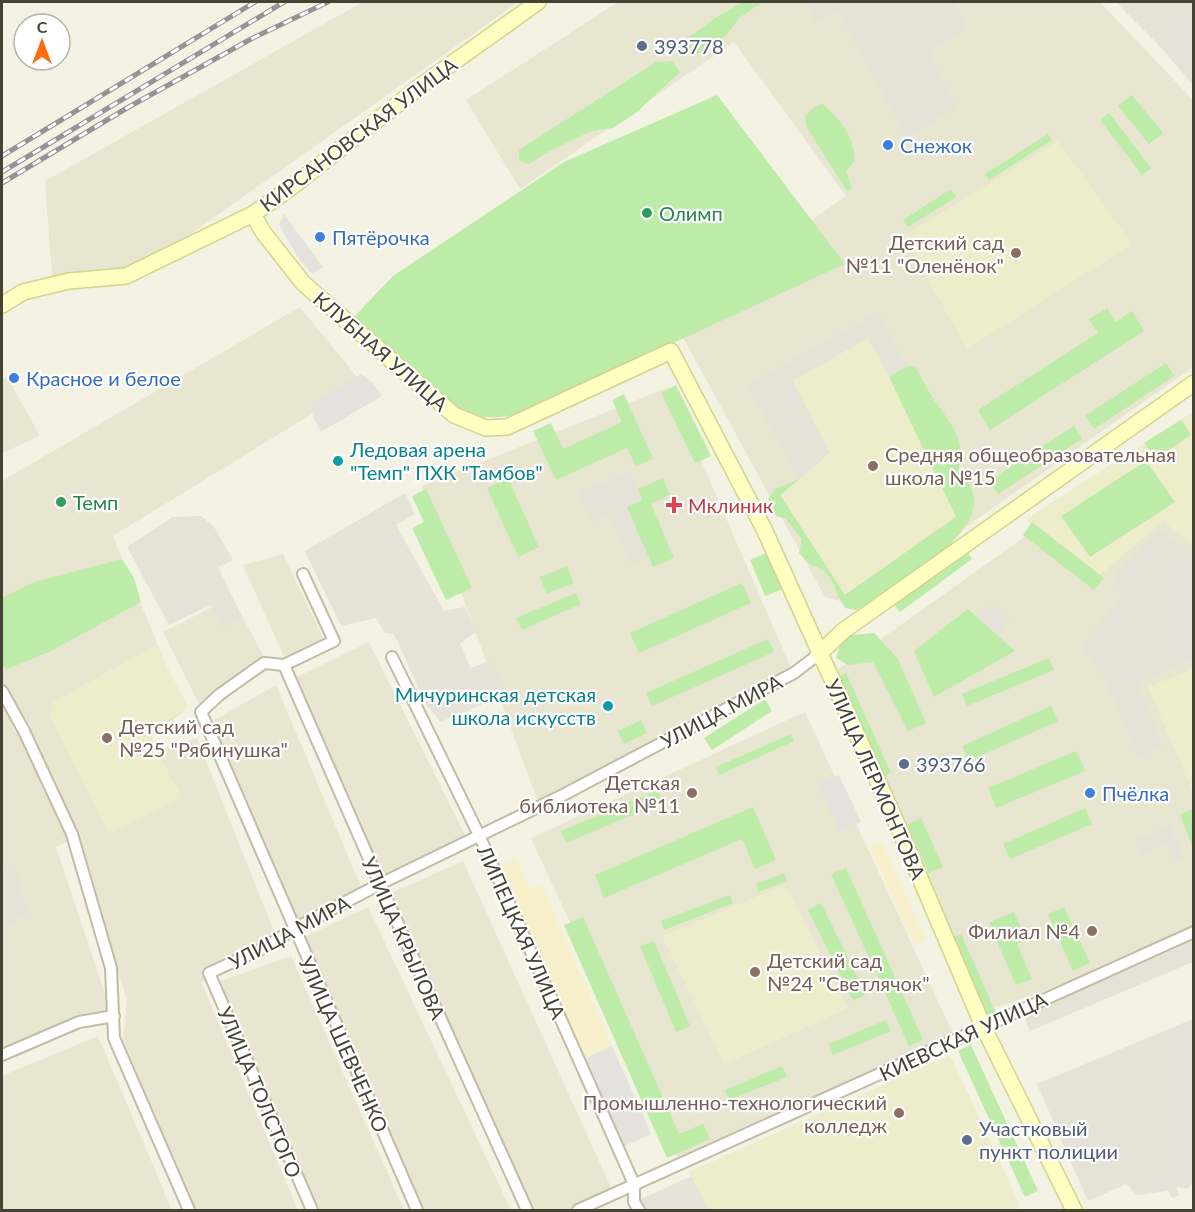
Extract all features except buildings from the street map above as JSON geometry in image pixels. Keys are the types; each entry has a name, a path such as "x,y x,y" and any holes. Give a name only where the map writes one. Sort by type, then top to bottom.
{"street":[{"name":"КИРСАНОВСКАЯ УЛИЦА","path":"2,305 23,292 69,281 126,276 253,213 289,189 426,82 538,2"},
{"name":"КЛУБНАЯ УЛИЦА","path":"253,213 263,232 303,283 454,415 486,428 507,427 671,351"},
{"name":"УЛИЦА ЛЕРМОНТОВА","path":"671,351 764,529 898,828 983,1026 1074,1210"},
{"name":"УЛИЦА МИРА","path":"208,973 266,947 294,929 380,884 563,795 794,673 819,654 843,631 1194,383"},
{"path":"284,665 334,641 303,574"},
{"name":"ЛИПЕЦКАЯ УЛИЦА","path":"392,657 479,835 634,1184 634,1202 639,1210"},
{"name":"УЛИЦА ШЕВЧЕНКО","path":"284,665 264,663 219,695 201,712 417,1210"},
{"name":"УЛИЦА КРЫЛОВА","path":"284,665 527,1210"},
{"path":"2,691 24,731 72,834 111,968 114,1038 189,1210"},
{"name":"КИЕВСКАЯ УЛИЦА","path":"578,1210 1194,932"},
{"name":"УЛИЦА ТОЛСТОГО","path":"208,973 312,1210"},
{"path":"2,1055 80,1022 114,1016"}],"shaded area":[{"path":"363,2 518,2 181,241 113,275 52,277 45,181"},
{"path":"618,2 1100,2 1193,100 1193,367 855,605 825,597 673,319 846,196 734,42 520,189 466,100"},
{"path":"805,2 954,2 966,28 928,52 957,107 907,138 838,11 815,22"},
{"path":"1116,2 1193,2 1193,85 1157,43"},
{"name":"Детский сад №11 \"Оленёнок\"","path":"1058,141 1132,244 967,349 904,236"},
{"path":"284,214 323,267 312,274 297,256 279,224"},
{"path":"300,307 362,383 113,536 185,711 149,737 155,751 197,738 279,944 201,982 298,1210 195,1210 123,1040 127,1000 76,837 56,847 110,1009 2,1057 2,924 14,862 3,867 2,864 2,481"},
{"path":"878,312 907,366 889,377 868,338 793,381 830,453 799,479 747,385"},
{"name":"Средняя общеобразовательная школа №15","path":"868,338 893,382 956,516 845,595 780,495 830,453 793,381"},
{"path":"361,374 372,382 382,396 321,432 314,419 311,405"},
{"path":"7,377 40,436 2,453 2,379"},
{"path":"669,387 792,670 538,802 422,486"},
{"path":"1193,412 1193,545 1163,521 1100,575 1026,519"},
{"path":"1193,417 1193,942 988,1010 830,675"},
{"path":"630,471 642,500 627,507 649,557 631,564 610,515 592,522 579,493"},
{"path":"405,493 415,514 396,525 444,611 465,607 476,632 460,643 470,668 491,661 507,694 440,722 425,702 394,634 385,633 376,618 341,626 305,551"},
{"path":"201,516 214,527 233,560 218,567 242,617 223,628 211,605 169,625 127,547 173,517"},
{"path":"1160,530 1193,556 1193,659 1138,684 1163,747 1139,757 1103,675 1085,651 1084,642 1123,596 1114,577"},
{"path":"283,554 328,648 287,663 243,565"},
{"path":"232,597 264,657 200,706 163,632"},
{"path":"992,603 1011,621 998,635 978,618"},
{"path":"369,642 466,837 382,879 293,679"},
{"name":"Детский сад №25 \"Рябинушка\"","path":"156,645 188,707 151,731 153,744 182,798 110,834 50,716 53,702"},
{"path":"1193,669 1193,792 1148,687"},
{"path":"276,685 362,889 295,925 207,724"},
{"path":"805,712 953,1034 679,1159 531,838"},
{"path":"839,775 861,822 839,831 818,784"},
{"path":"1170,826 1183,857 1173,861 1165,844 1141,854 1135,840"},
{"path":"882,842 926,940 914,945 870,847"},
{"path":"2,856 7,865 14,862 28,914 17,918 14,924 2,931"},
{"path":"516,858 530,889 541,883 612,1046 584,1059 496,867"},
{"path":"463,861 613,1192 572,1210 532,1210 389,894"},
{"name":"Детский сад №24 \"Светлячок\"","path":"785,885 848,1008 725,1064 662,936"},
{"path":"368,907 511,1210 425,1210 298,940"},
{"path":"1193,941 1193,962 1030,1031 1023,1015"},
{"path":"291,956 404,1210 314,1210 215,983"},
{"path":"1193,1019 1194,1179 1188,1189 1177,1187 1179,1195 1172,1198 1168,1191 1137,1195 1126,1184 1088,1201 1037,1084"},
{"path":"98,1036 172,1210 2,1210 2,1076"},
{"path":"612,1046 651,1134 624,1146 584,1059"},
{"name":"Промышленно-технологический колледж","path":"950,1055 1019,1203 1018,1208 1012,1210 709,1210 689,1172"},
{"path":"692,1176 709,1210 639,1210 634,1202"}],"green space":[{"path":"743,2 763,2 740,17 727,34 712,47 694,54 687,48 688,38 715,18"},
{"path":"672,61 680,72 637,112 613,128 591,131 529,164 519,161 519,150 656,62"},
{"name":"Олимп","path":"717,95 845,264 517,415 509,416 479,417 457,412 353,318 393,276 564,162"},
{"path":"1132,95 1163,133 1149,144 1118,106"},
{"path":"822,104 835,115 853,145 854,162 846,171 852,189 847,191 806,126 805,117 813,108"},
{"path":"1109,113 1151,168 1142,175 1100,120"},
{"path":"1048,134 1052,140 989,180 985,174"},
{"path":"951,189 956,197 908,227 903,220"},
{"path":"1107,308 1116,322 1132,311 1144,331 990,430 978,410 1098,333 1089,319"},
{"path":"1166,363 1174,376 1094,429 1085,416"},
{"path":"907,366 915,366 956,434 961,450 959,469 974,498 971,514 962,531 947,547 909,578 856,610 845,608 832,581 823,569 811,565 799,553 802,539 786,519 776,516 768,499 775,489 799,479 780,495 845,595 956,517 889,377"},
{"path":"676,385 711,456 695,463 661,393"},
{"path":"624,394 653,459 636,466 627,448 556,480 533,431 551,423 563,449 622,422 612,400"},
{"path":"1181,420 1191,435 1155,459 1144,443"},
{"path":"1074,426 1082,439 998,494 989,481"},
{"path":"1146,461 1175,502 1090,557 1061,516"},
{"path":"508,478 539,547 518,557 487,488"},
{"path":"663,478 670,495 651,504 674,558 653,567 627,507 642,500 638,489"},
{"path":"426,489 472,588 446,600 412,528 424,522 412,496"},
{"path":"1032,522 1104,578 1094,590 1023,535"},
{"path":"966,550 972,559 900,612 894,604"},
{"path":"768,552 783,589 765,596 750,560"},
{"path":"122,559 134,578 141,602 49,652 7,669 2,665 2,598 34,582"},
{"path":"567,566 574,583 546,594 540,577"},
{"path":"742,583 751,603 639,653 630,633"},
{"path":"576,593 581,604 522,630 516,618"},
{"path":"968,609 1015,651 934,697 914,651"},
{"path":"874,633 898,659 926,723 908,731 873,662 848,665 836,658 843,636"},
{"path":"768,639 774,652 652,706 646,693"},
{"path":"1049,658 1054,670 967,706 962,694"},
{"path":"846,673 891,773 885,776 839,676"},
{"path":"765,699 772,711 712,750 704,738"},
{"path":"1051,706 1058,721 969,761 962,746"},
{"path":"641,720 647,733 624,744 618,731"},
{"path":"791,734 794,741 719,775 716,767"},
{"path":"1076,751 1085,771 996,808 988,788"},
{"path":"658,790 663,802 566,843 561,831"},
{"path":"753,807 776,860 755,869 742,839 604,898 595,875"},
{"path":"1085,808 1092,824 1010,859 1003,844"},
{"path":"1193,809 1193,848 1180,814"},
{"path":"921,818 943,867 929,873 907,825"},
{"path":"846,868 923,1040 909,1046 831,874"},
{"path":"784,873 787,881 758,892 756,884"},
{"path":"730,895 733,903 664,930 661,921"},
{"path":"821,903 866,994 853,1001 808,910"},
{"path":"1064,907 1090,963 1073,971 1048,914"},
{"path":"1014,912 1026,939 1017,944 1032,979 1016,985 989,923"},
{"path":"583,917 679,1134 703,1124 710,1139 667,1158 564,925"},
{"path":"961,934 996,1013 986,1017 951,938"},
{"path":"654,941 690,1026 676,1032 640,946"},
{"path":"886,1020 891,1031 833,1055 829,1044"},
{"path":"971,1045 1038,1191 1025,1197 958,1051"},
{"path":"782,1066 787,1077 729,1100 725,1090"}],"railway":[{"path":"2,156 255,2"},
{"path":"2,172 284,2"},
{"path":"2,183 127,108 251,39 328,2"}],"place":[{"name":"393778","path":"642,46"},
{"name":"Снежок","path":"888,145"},
{"name":"Олимп","path":"647,213"},
{"name":"Пятёрочка","path":"320,237"},
{"name":"Детский сад №11 \"Оленёнок\"","path":"1016,253"},
{"name":"Красное и белое","path":"14,378"},
{"name":"Ледовая арена \"Темп\" ПХК \"Тамбов\"","path":"338,461"},
{"name":"Средняя общеобразовательная школа №15","path":"873,466"},
{"name":"Темп","path":"61,502"},
{"name":"Мклиник","path":"674,505"},
{"name":"Мичуринская детская школа искусств","path":"608,706"},
{"name":"Детский сад №25 \"Рябинушка\"","path":"107,738"},
{"name":"393766","path":"904,764"},
{"name":"Детская библиотека №11","path":"692,793"},
{"name":"Пчёлка","path":"1090,793"},
{"name":"Филиал №4","path":"1092,931"},
{"name":"Детский сад №24 \"Светлячок\"","path":"755,972"},
{"name":"Промышленно-технологический колледж","path":"899,1113"},
{"name":"Участковый пункт полиции","path":"967,1140"}]}
